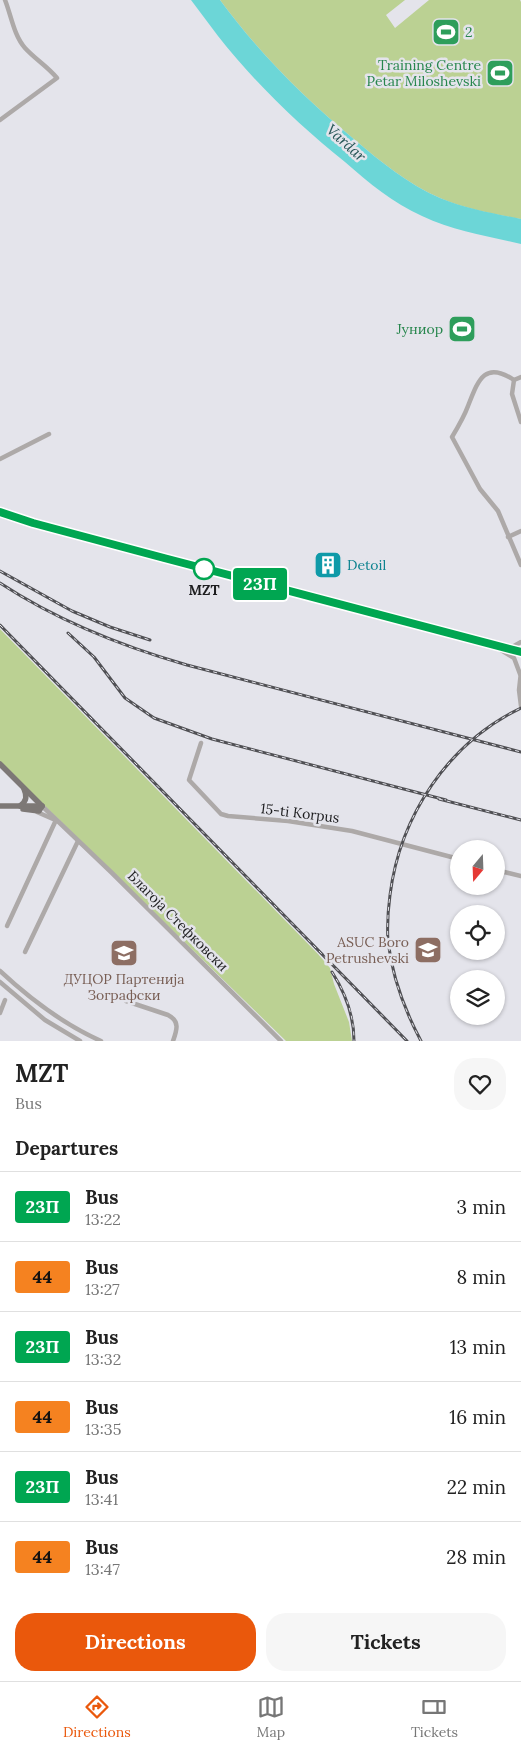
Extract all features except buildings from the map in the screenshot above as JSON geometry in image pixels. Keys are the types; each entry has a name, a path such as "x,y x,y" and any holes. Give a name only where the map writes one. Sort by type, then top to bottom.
{"main road":[{"name":"Благоја Стефковски","path":"0,764 42,806"},
{"path":"20,806 27,798 23,787"},
{"path":"0,806 36,812 42,806"},
{"path":"13,807 42,806"}],"street":[{"path":"0,120 57,78 49,68 23,47 15,31 5,0"},
{"path":"514,380 503,373 491,372 485,374 476,385 461,423 452,437 480,490 498,511 521,566"},
{"path":"514,380 521,377"},
{"path":"514,380 512,394 521,422"},
{"path":"0,459 49,434"},
{"path":"0,512 33,523 521,652"},
{"path":"508,537 521,531"},
{"path":"495,646 510,647 521,642"},
{"path":"495,646 514,658 520,674"},
{"path":"521,668 519,690 521,706"},
{"name":"15-ti Korpus","path":"201,743 190,780 221,814 288,821 352,831 450,857"},
{"name":"Благоја Стефковски","path":"42,806 281,1041"},
{"path":"7,926 56,820 36,812"},
{"path":"25,952 78,840"},
{"path":"505,872 521,876"},
{"path":"0,971 17,987 56,1016 101,1041"},
{"path":"0,982 38,1014 80,1041"},
{"path":"0,1013 5,1000"},
{"path":"126,1001 174,1018 178,1028 173,1041"}],"green space":[{"path":"220,0 405,0 386,15 395,28 429,0 520,0 521,219 480,211 450,202 417,186 395,172 336,124 301,92 267,57"},
{"path":"0,629 330,968 334,984 349,1022 352,1041 286,1041 0,762"}],"water":[{"name":"Vardar","path":"191,0 220,0 267,57 301,92 336,124 406,179 450,202 521,219 521,244 446,226 411,211 382,192 311,134 278,103 232,53"}],"railway":[{"path":"0,571 72,611 110,627 150,640"},
{"path":"0,583 67,621 114,641 162,658 521,752"},
{"path":"0,625 407,1041"},
{"path":"68,633 94,657 125,698 154,718 212,739 446,800"},
{"path":"421,1041 409,1017 392,967 388,935 390,895 404,837 432,785 450,762 471,741 495,723 521,708"},
{"path":"439,799 521,820"},
{"path":"332,972 348,1005 353,1022 354,1041"}],"bus line":[{"name":"23П","path":"0,512 33,523 521,652"}],"place":[{"name":"2","path":"446,32"},
{"name":"Training Centre Petar Miloshevski","path":"500,73"},
{"name":"Јуниор","path":"462,329"},
{"name":"Detoil","path":"328,565"},
{"name":"MZT","path":"204,569"},
{"name":"ASUC Boro Petrushevski","path":"428,950"},
{"name":"ДУЦОР Партенија Зографски","path":"124,953"}]}
